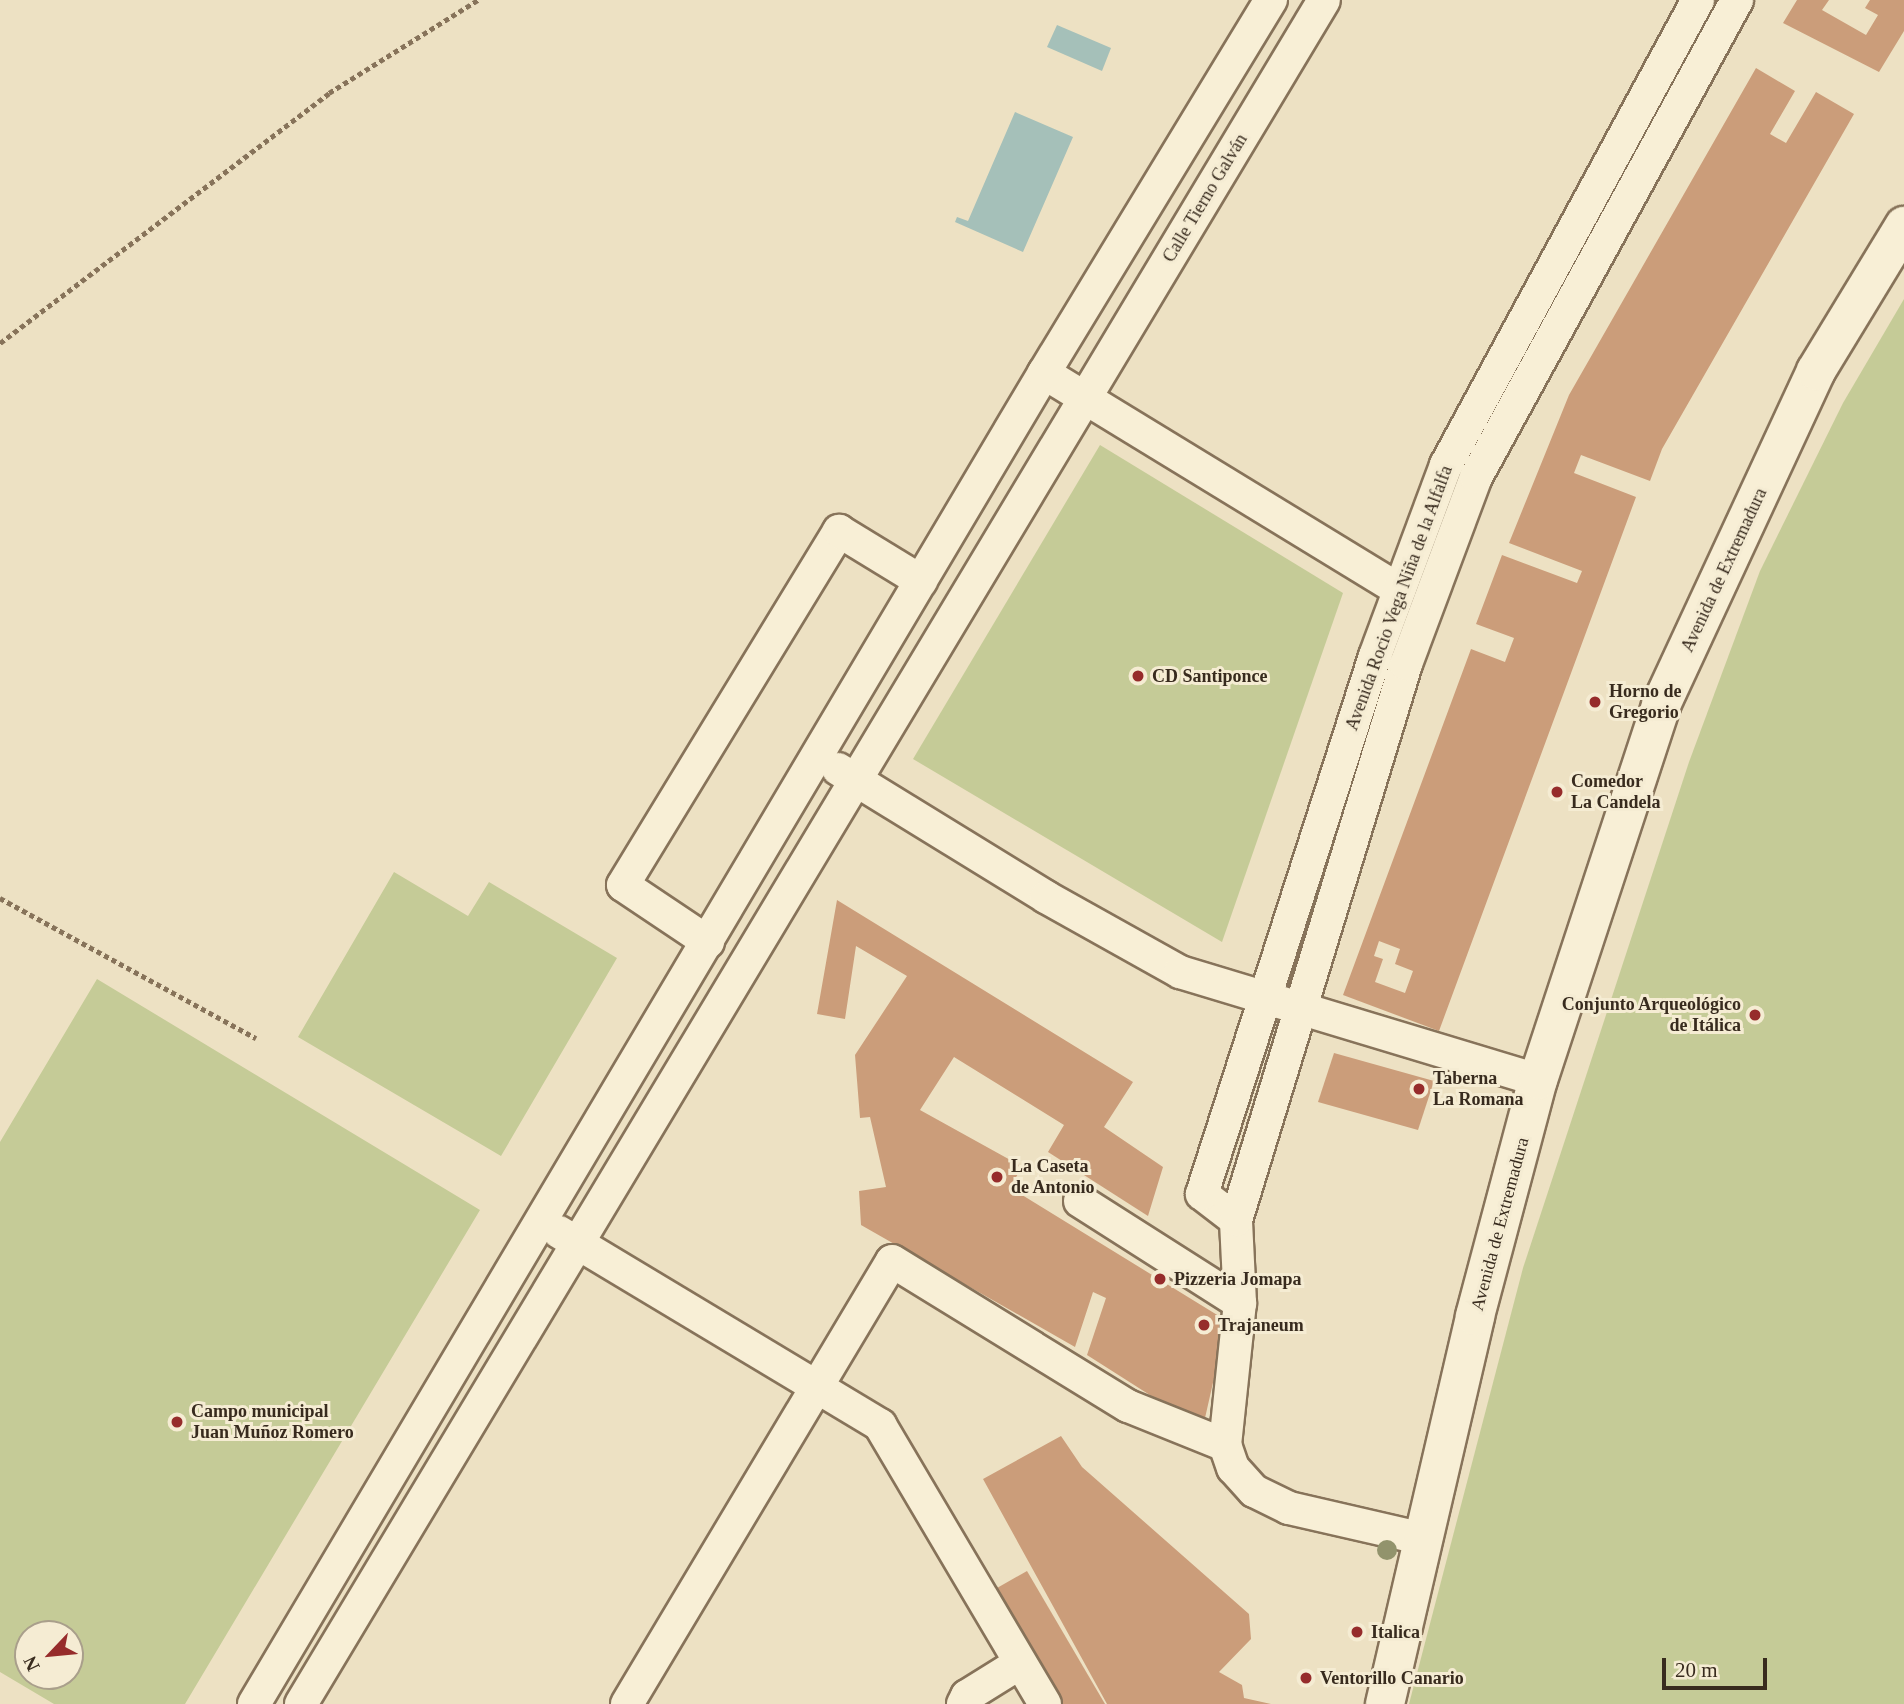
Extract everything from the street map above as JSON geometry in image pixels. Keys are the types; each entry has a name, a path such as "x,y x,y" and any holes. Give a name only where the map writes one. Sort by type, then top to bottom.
{"main road":[{"name":"Avenida de Extremadura","path":"1385,1704 1475,1316 1538,1080 1661,705 1816,371 1904,226"}],"street":[{"path":"254,1704 1044,373 1271,0"},
{"name":"Calle Tierno Galván","path":"301,1704 575,1242 1324,0"},
{"name":"Avenida Rocio Vega Niña de la Alfalfa","path":"1236,1220 1202,1194 1262,999 1399,590 1446,465 1698,0"},
{"name":"Avenida Rocio Vega Niña de la Alfalfa","path":"1225,1445 1240,1303 1236,1220 1406,664 1476,477 1737,0"},
{"path":"1044,373 1399,590"},
{"path":"708,942 623,885 839,531 921,581"},
{"path":"819,753 854,782 1180,972 1262,999 1538,1080"},
{"path":"1080,1201 1240,1303"},
{"path":"542,1222 880,1425 1045,1704"},
{"path":"627,1704 892,1261 1128,1406 1225,1445 1233,1468 1254,1491 1289,1508 1424,1539"},
{"path":"963,1704 967,1696 1020,1663"}],"path":[{"path":"0,343 329,93 478,0"},
{"path":"0,898 256,1038"}],"green space":[{"name":"Conjunto Arqueológico de Itálica","path":"1904,299 1904,1704 1409,1704 1523,1268 1689,762 1760,571 1843,403"},
{"name":"CD Santiponce","path":"1100,445 1343,593 1222,942 913,759"},
{"path":"394,872 468,916 489,882 617,958 501,1156 298,1037"},
{"name":"Campo municipal Juan Muñoz Romero","path":"97,979 480,1210 185,1704 54,1704 30,1690 84,1690 84,1620 14,1620 14,1680 0,1672 0,1142"}],"water":[{"path":"1057,25 1111,48 1102,71 1047,47"},
{"path":"1015,112 1073,137 1023,252 955,222 957,217 968,221"}],"building":[{"path":"1797,0 1829,0 1822,10 1866,35 1878,15 1865,8 1870,0 1904,0 1904,31 1879,72 1783,23"},
{"path":"1756,68 1795,91 1770,134 1786,143 1816,92 1854,114 1662,449 1650,481 1581,455 1574,473 1636,497 1439,1031 1343,995 1471,649 1505,662 1514,638 1476,624 1502,555 1577,583 1582,571 1509,543 1569,395","holes":["1379,941 1400,949 1395,964 1413,971 1405,993 1375,982 1383,959 1374,956"]},
{"path":"837,900 1133,1082 1104,1127 1163,1167 1148,1216 1048,1152 1064,1125 954,1057 920,1110 1023,1167 1009,1187 1227,1321 1205,1418 1153,1397 1087,1355 1106,1298 1093,1292 1075,1347 861,1225 859,1191 886,1187 870,1117 860,1118 855,1055 907,976 856,946 845,1019 817,1014"},
{"path":"1334,1053 1434,1081 1418,1130 1318,1102"},
{"path":"1061,1436 1082,1467 1249,1614 1251,1639 1219,1672 1242,1685 1244,1698 1271,1704 1107,1704 983,1479"},
{"path":"1027,1571 1105,1704 1062,1704 997,1588"}],"place":[{"name":"CD Santiponce","path":"1138,676"},
{"name":"Horno de Gregorio","path":"1595,702"},
{"name":"Comedor La Candela","path":"1557,792"},
{"name":"Conjunto Arqueológico de Itálica","path":"1755,1015"},
{"name":"Taberna La Romana","path":"1419,1089"},
{"name":"La Caseta de Antonio","path":"997,1177"},
{"name":"Pizzeria Jomapa","path":"1160,1279"},
{"name":"Trajaneum","path":"1204,1325"},
{"name":"Campo municipal Juan Muñoz Romero","path":"177,1422"},
{"name":"Italica","path":"1357,1632"},
{"name":"Ventorillo Canario","path":"1306,1678"}]}
